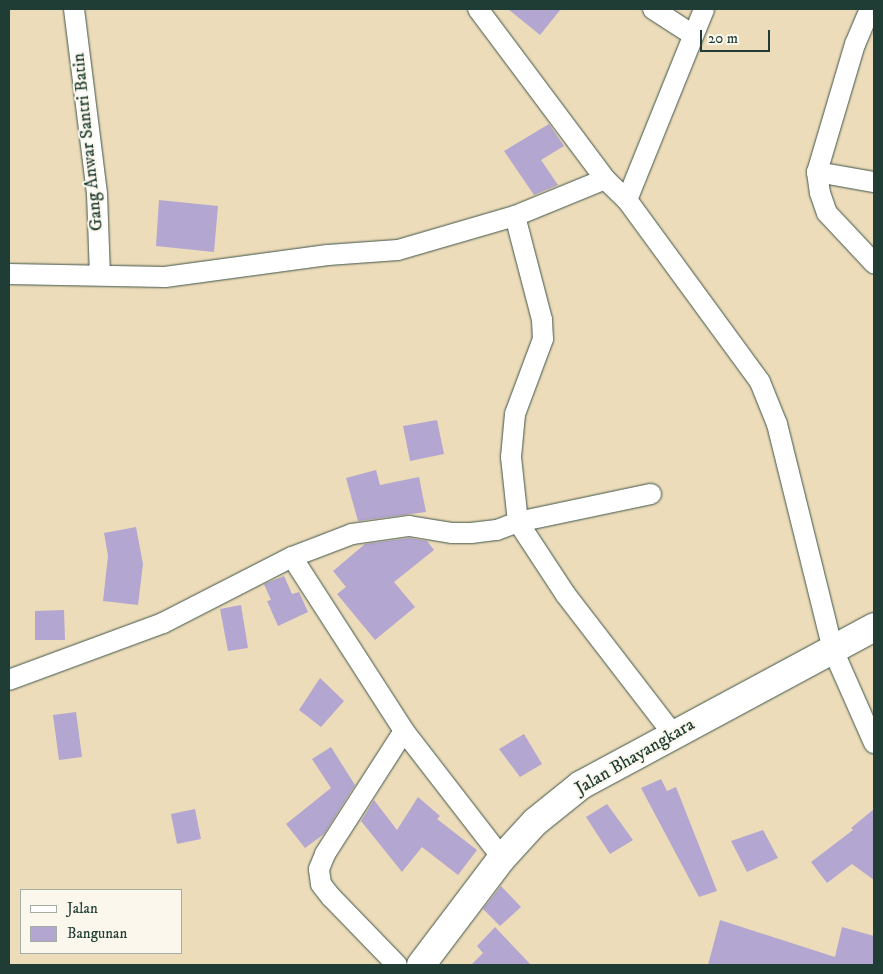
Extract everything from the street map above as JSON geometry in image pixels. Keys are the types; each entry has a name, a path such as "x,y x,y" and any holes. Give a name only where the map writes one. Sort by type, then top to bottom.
{"street":[{"name":"Gang Anwar Santri Batin","path":"74,9 97,194 100,275"},
{"path":"478,9 605,179 627,200 760,382 776,424 833,650 874,743"},
{"path":"653,9 693,35"},
{"path":"627,200 704,9"},
{"path":"870,9 855,44 817,172 820,193 827,213 874,263"},
{"path":"817,172 874,182"},
{"path":"9,274 165,277 328,255 398,250 515,216 605,179"},
{"path":"515,216 542,320 542,339 515,414 510,457 518,522 566,595 673,734"},
{"path":"9,680 163,623 292,556 352,534 396,526 422,526 452,533 471,534 497,530 518,522 651,494"},
{"path":"292,556 404,731 502,858"},
{"name":"Jalan Bhayangkara","path":"421,965 502,858 535,822 581,785 673,734 833,650 874,626"},
{"path":"397,965 331,897 321,884 319,869 325,854 404,731"}],"building":[{"path":"508,9 561,9 540,35"},
{"path":"549,124 564,146 541,160 558,185 534,195 504,151"},
{"path":"159,200 218,206 214,252 156,246"},
{"path":"437,420 444,454 410,461 403,426"},
{"path":"376,470 380,485 419,477 426,512 358,521 346,478"},
{"path":"136,527 143,564 138,605 103,601 108,556 104,533"},
{"path":"409,538 427,541 434,550 394,582 415,607 375,640 337,594 346,587 333,571 365,544"},
{"path":"284,576 292,594 299,592 308,612 278,626 267,601 271,600 264,584"},
{"path":"241,605 248,648 228,651 220,609"},
{"path":"64,610 65,640 35,640 35,611"},
{"path":"320,678 344,701 321,727 299,710"},
{"path":"76,712 82,757 59,760 53,715"},
{"path":"524,734 542,764 520,777 499,749"},
{"path":"331,747 355,785 324,834 305,848 286,824 331,788 312,759"},
{"path":"661,779 667,791 676,787 717,891 699,897 641,788"},
{"path":"418,797 440,816 437,819 477,850 458,875 422,847 402,872 361,821 374,800 397,830"},
{"path":"607,804 633,840 610,854 586,817"},
{"path":"195,809 201,839 177,844 171,814"},
{"path":"874,809 874,880 852,864 827,883 811,862 853,830 851,828"},
{"path":"763,830 778,858 747,872 731,841"},
{"path":"501,886 521,907 500,926 483,909"},
{"path":"720,920 835,957 842,927 874,936 874,965 708,965"},
{"path":"495,927 531,965 471,965 483,953 477,946"}]}
